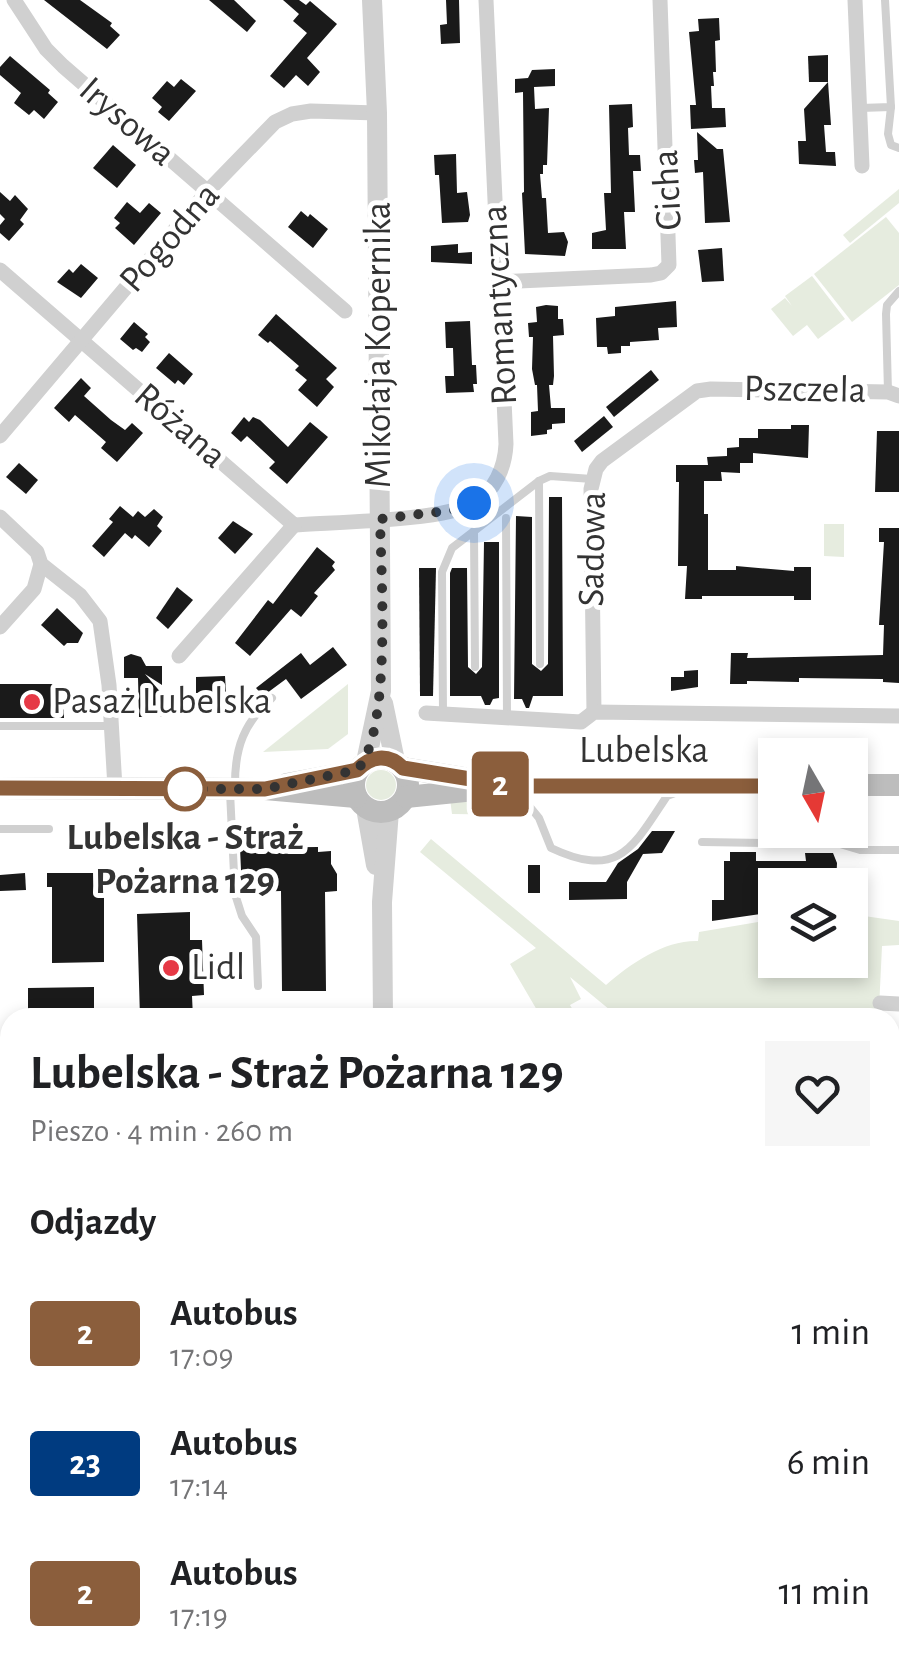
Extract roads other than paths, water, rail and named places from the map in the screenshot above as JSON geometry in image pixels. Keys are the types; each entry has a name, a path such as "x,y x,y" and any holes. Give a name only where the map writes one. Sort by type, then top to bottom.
{"main road":[{"name":"Lubelska","path":"265,789 362,766 380,757 514,786"},
{"path":"362,766 354,779 379,803 409,782 399,764"},
{"path":"868,785 899,785"},
{"name":"Lubelska","path":"0,788 265,789 379,803 514,786 758,786"}],"street":[{"name":"Irysowa","path":"14,0 62,66 345,310"},
{"name":"Mikołaja Kopernika","path":"372,0 377,113 381,691 399,764"},
{"name":"Romantyczna","path":"380,519 463,508 482,497 502,469 506,444 486,0"},
{"name":"Cicha","path":"498,282 651,276 669,266 660,0"},
{"path":"855,0 862,166"},
{"name":"Pogodna","path":"0,436 207,192 276,122 310,111 377,113"},
{"name":"Różana","path":"0,270 294,524"},
{"name":"Pszczela","path":"711,388 893,394"},
{"name":"Sadowa","path":"594,712 592,478 602,462 688,397 711,388"},
{"path":"0,518 36,552 41,564 80,595 100,621 115,788"},
{"path":"179,656 294,524 380,519"},
{"path":"0,627 34,590 41,564"},
{"name":"Mikołaja Kopernika","path":"362,766 381,691"},
{"path":"426,713 581,722 594,712 899,716"},
{"path":"379,803 383,1008"},
{"path":"880,1003 899,1004"}],"lane":[{"path":"886,0 891,107 888,134 891,145 899,148"},
{"path":"860,108 891,107"},
{"path":"893,394 886,314 887,305 899,291"},
{"path":"443,714 445,559 452,548 539,481 550,476 592,478"},
{"path":"539,481 540,664"},
{"path":"506,518 507,718"},
{"path":"474,531 475,667"},
{"path":"258,986 256,936 242,916 235,894 232,789 237,745 254,714 272,698"},
{"path":"0,726 112,726"},
{"path":"514,786 539,818 552,848 576,860 608,860 636,844 668,796 692,786"},
{"path":"0,830 49,829"},
{"path":"702,842 758,843"},
{"path":"853,848 899,850"}],"place":[{"name":"Pasaż Lubelska","path":"32,702"},
{"name":"Lubelska - Straż Pożarna 129","path":"185,789"},
{"name":"Lidl","path":"171,968"}]}
